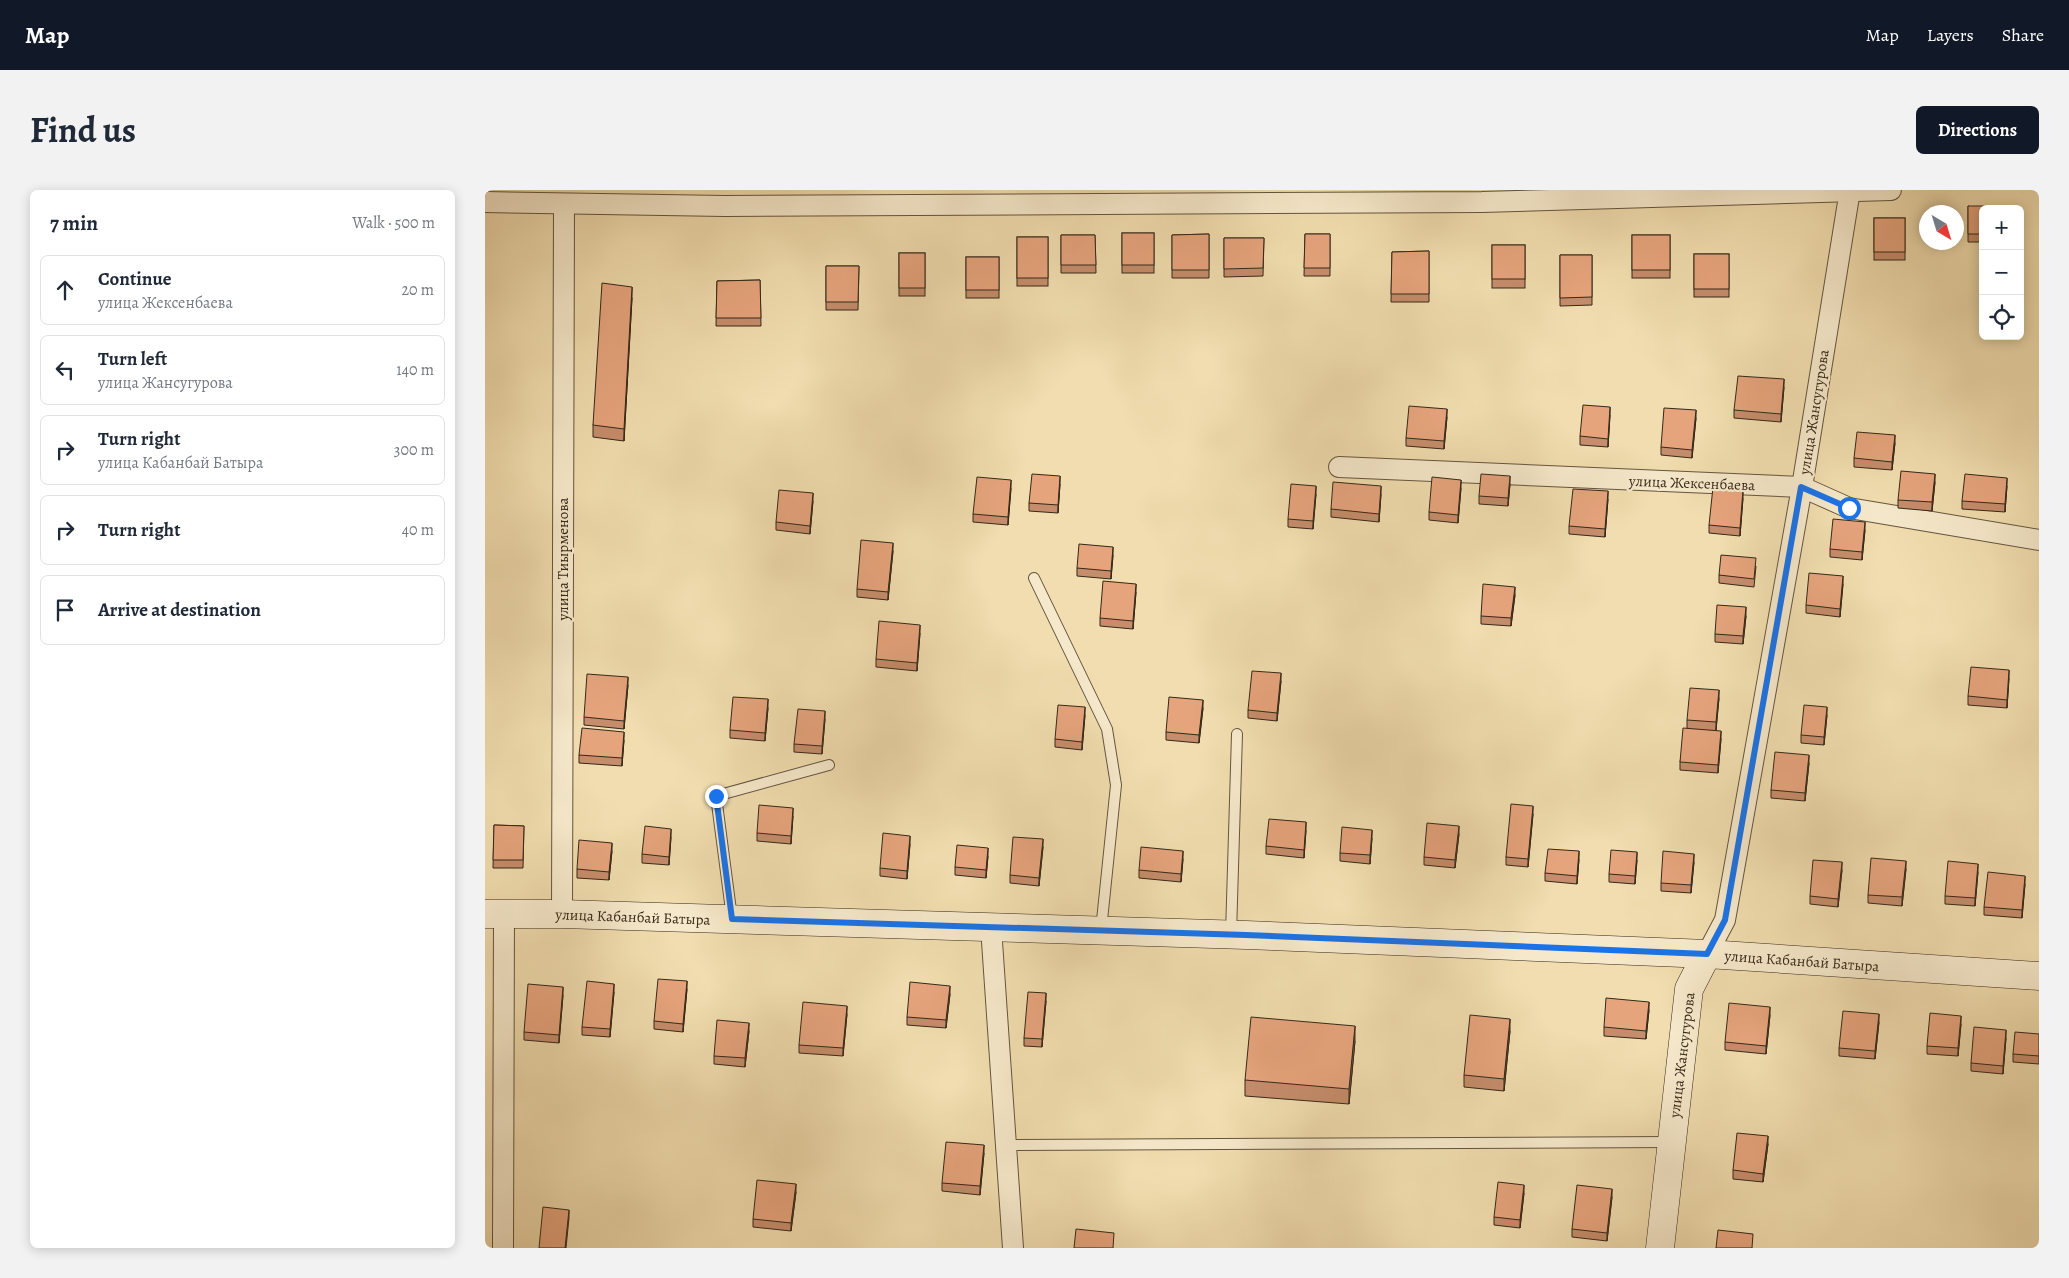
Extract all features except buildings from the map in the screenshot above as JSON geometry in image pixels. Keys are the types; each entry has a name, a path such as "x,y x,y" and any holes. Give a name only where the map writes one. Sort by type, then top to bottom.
{"street":[{"name":"улица Жансугурова","path":"1660,1248 1689,989 1725,920 1801,487 1850,190"},
{"path":"485,202 564,204 726,198 1482,202 1891,190"},
{"name":"улица Тиырменова","path":"562,914 564,204"},
{"name":"улица Жексенбаева","path":"1339,467 1801,487 1849,508 2039,540"},
{"path":"494,914 503,1248"},
{"name":"улица Кабанбай Батыра","path":"494,914 562,914 991,927 1707,954 2039,976"},
{"path":"991,927 1013,1248"}],"lane":[{"path":"1033,578 1107,729 1116,785 1101,931"},
{"path":"1231,935 1237,734"},
{"path":"732,919 716,796 829,765"},
{"path":"1006,1144 1672,1142"}],"route":[{"path":"716,796 732,919 1246,935 1707,954 1725,920 1801,487 1849,508"}]}
